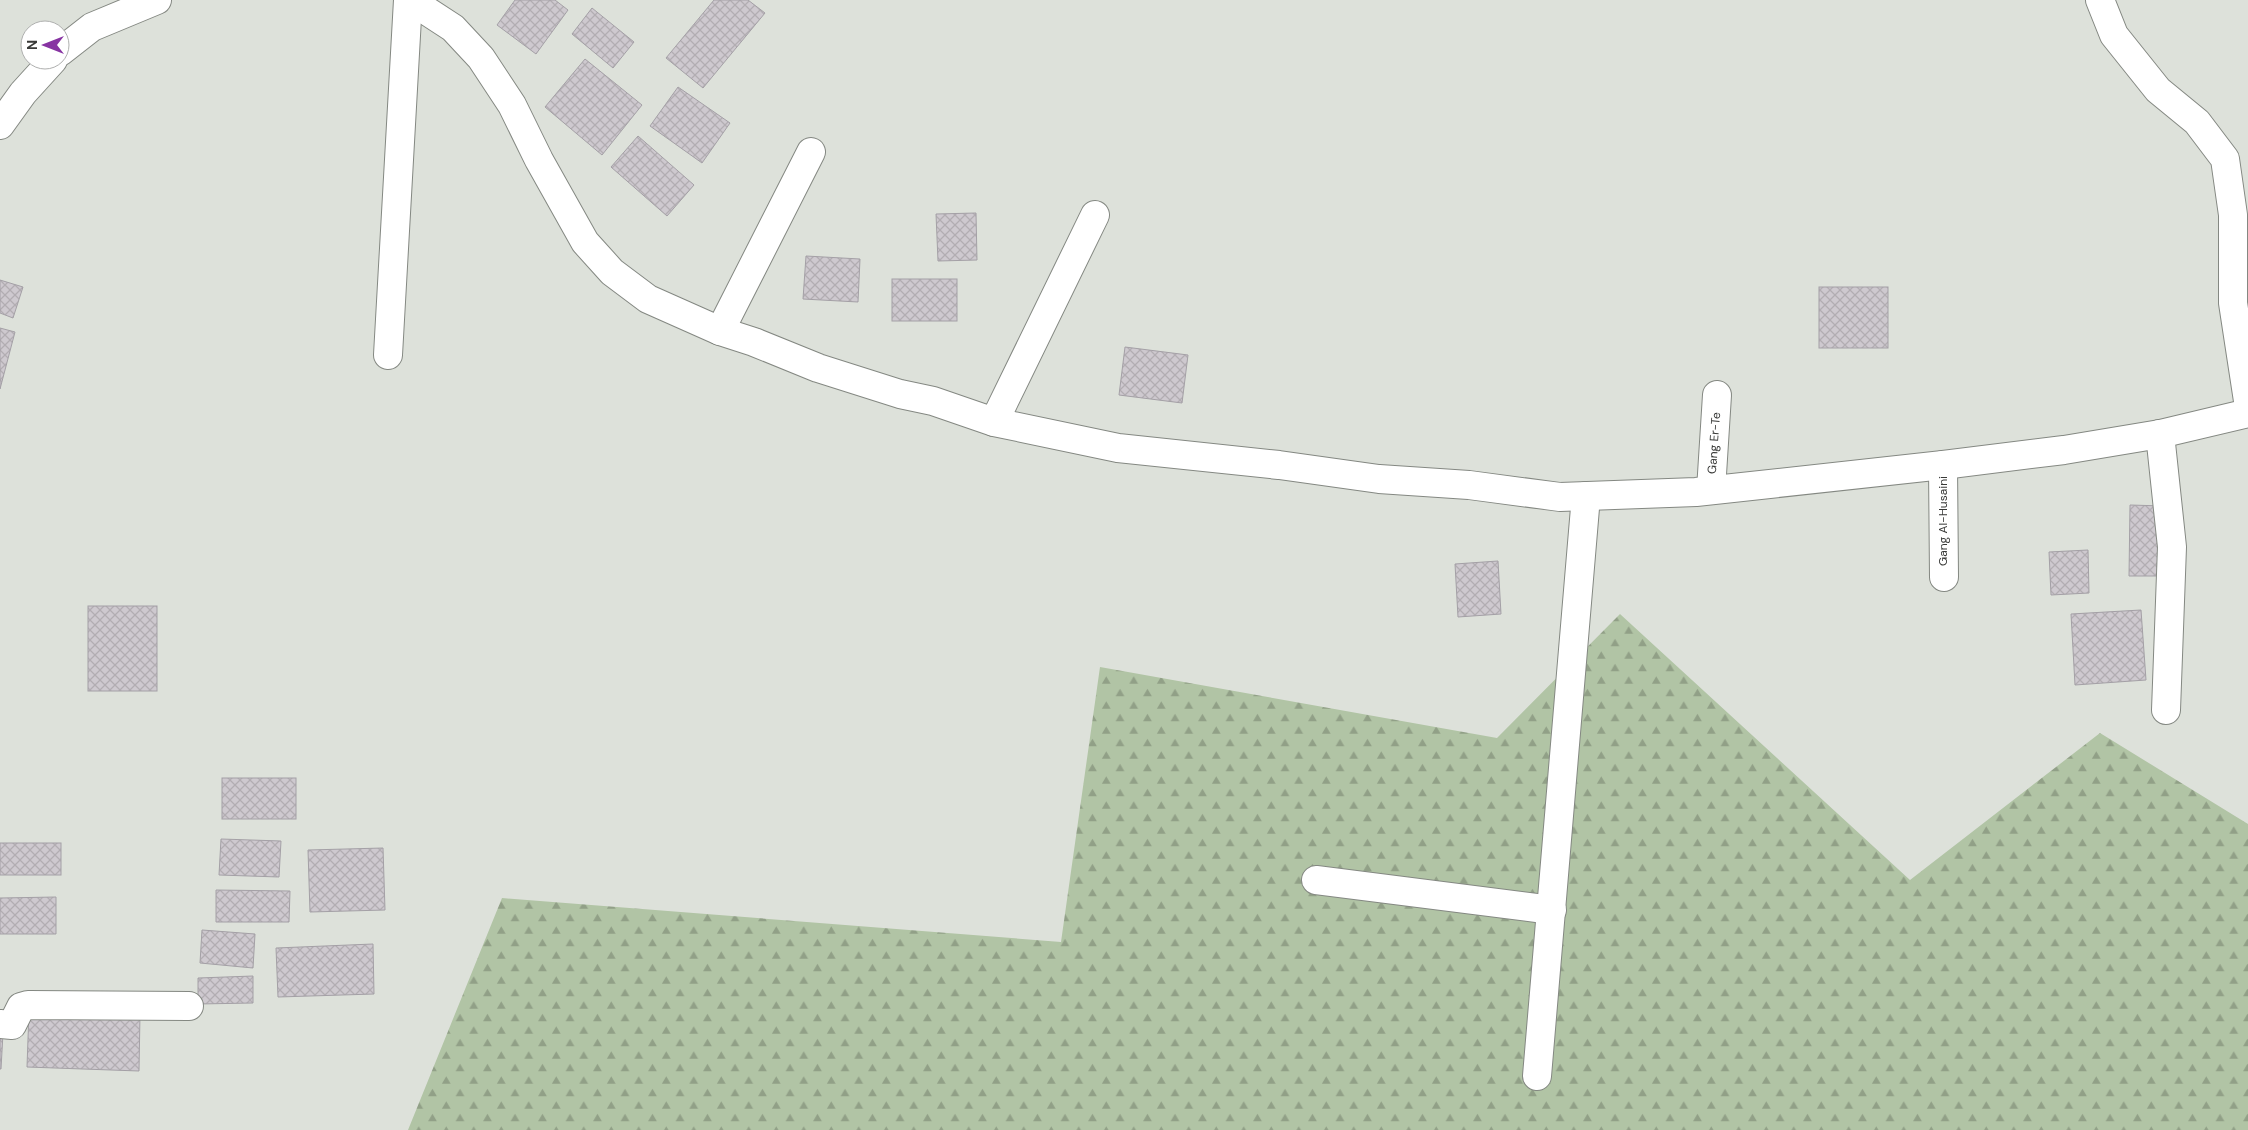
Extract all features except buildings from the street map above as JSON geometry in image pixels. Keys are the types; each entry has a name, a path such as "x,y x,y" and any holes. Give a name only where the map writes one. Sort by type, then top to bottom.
{"street":[{"path":"70,44 92,27 158,0"},
{"path":"388,355 409,0 454,28 481,58 512,106 539,160 585,242 612,272 648,299 720,332 754,342 818,368 900,394 933,401 994,422 1118,448 1560,497 1711,490 1943,465 2064,450 2160,434 2248,413"},
{"path":"2100,0 2114,35 2158,90 2197,122 2225,159 2233,215 2233,303 2248,401"},
{"path":"0,125 23,93 44,70"},
{"path":"720,332 811,152"},
{"path":"994,422 1095,215"},
{"name":"Gang Er-Te","path":"1711,490 1717,394"},
{"path":"2160,434 2172,547 2166,710"},
{"name":"Gang Al-Husaini","path":"1943,465 1944,577"},
{"path":"1537,1076 1586,496"},
{"path":"1316,880 1552,910"},
{"path":"0,1024 12,1025 21,1007 28,1005 189,1006"}],"green space":[{"path":"1620,614 1910,880 2100,733 2248,824 2248,1130 408,1130 502,898 1061,942 1100,667 1497,738"}]}
